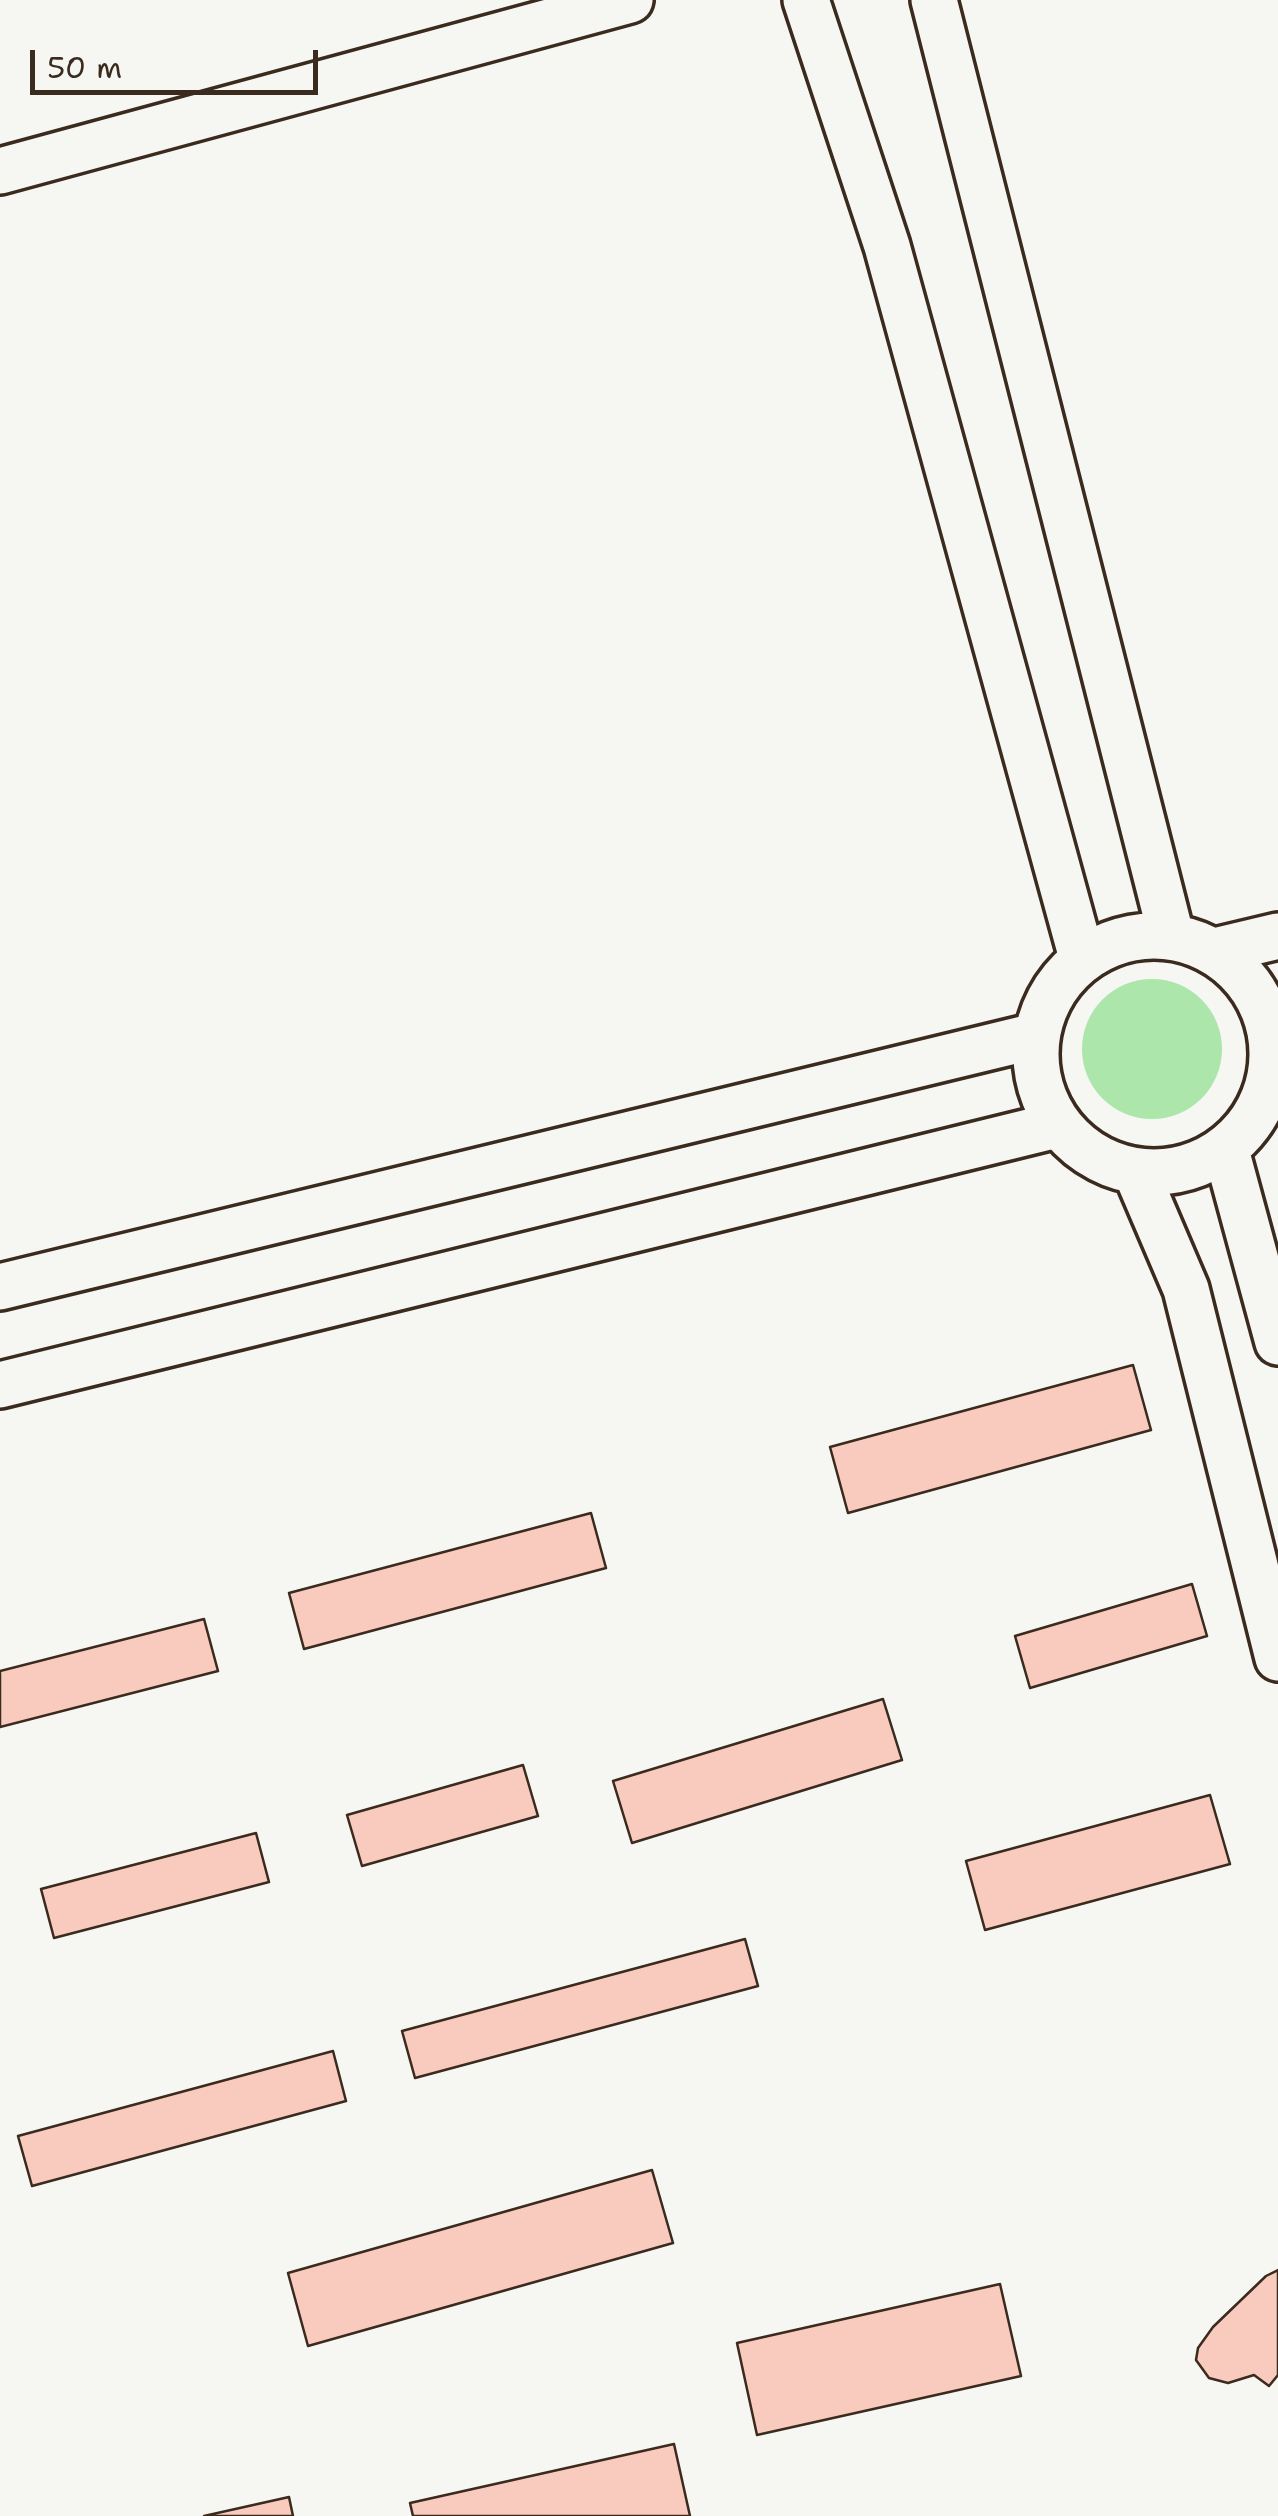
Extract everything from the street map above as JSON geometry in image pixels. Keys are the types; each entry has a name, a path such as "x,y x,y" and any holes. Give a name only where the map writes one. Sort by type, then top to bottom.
{"street":[{"path":"0,171 630,0"},
{"path":"806,0 886,246 1082,958"},
{"path":"934,0 1171,935"},
{"path":"1171,935 1216,951 1250,982 1270,1024 1271,1092 1257,1115 1226,1150 1183,1170 1136,1172 1092,1157 1058,1125 1037,1083 1035,1036 1050,992 1082,958 1124,938 1171,935"},
{"path":"1216,951 1278,936"},
{"path":"0,1287 1035,1036"},
{"path":"0,1385 1058,1125"},
{"path":"1226,1150 1278,1342"},
{"path":"1136,1172 1186,1288 1278,1658"}],"green space":[{"path":"1152,979 1179,984 1201,1000 1217,1022 1222,1049 1217,1076 1201,1098 1179,1114 1152,1119 1125,1114 1103,1098 1087,1076 1082,1049 1087,1022 1103,1000 1125,984"}],"building":[{"path":"1133,1365 1151,1430 848,1513 830,1447"},
{"path":"591,1513 606,1568 304,1649 289,1593"},
{"path":"1192,1584 1207,1636 1030,1688 1015,1636"},
{"path":"204,1619 218,1671 0,1727 0,1671"},
{"path":"883,1699 902,1760 632,1843 613,1781"},
{"path":"523,1765 538,1816 362,1866 347,1815"},
{"path":"1210,1795 1230,1864 985,1930 966,1861"},
{"path":"256,1833 269,1882 54,1938 41,1889"},
{"path":"745,1939 758,1986 415,2078 402,2031"},
{"path":"333,2051 346,2101 32,2186 18,2136"},
{"path":"652,2170 673,2243 308,2346 288,2273"},
{"path":"1278,2270 1278,2375 1269,2386 1254,2375 1228,2383 1209,2378 1196,2360 1198,2348 1213,2327 1266,2276"},
{"path":"1000,2284 1021,2376 757,2435 737,2343"},
{"path":"674,2444 690,2516 413,2516 410,2503"},
{"path":"289,2497 293,2516 204,2516"}]}
